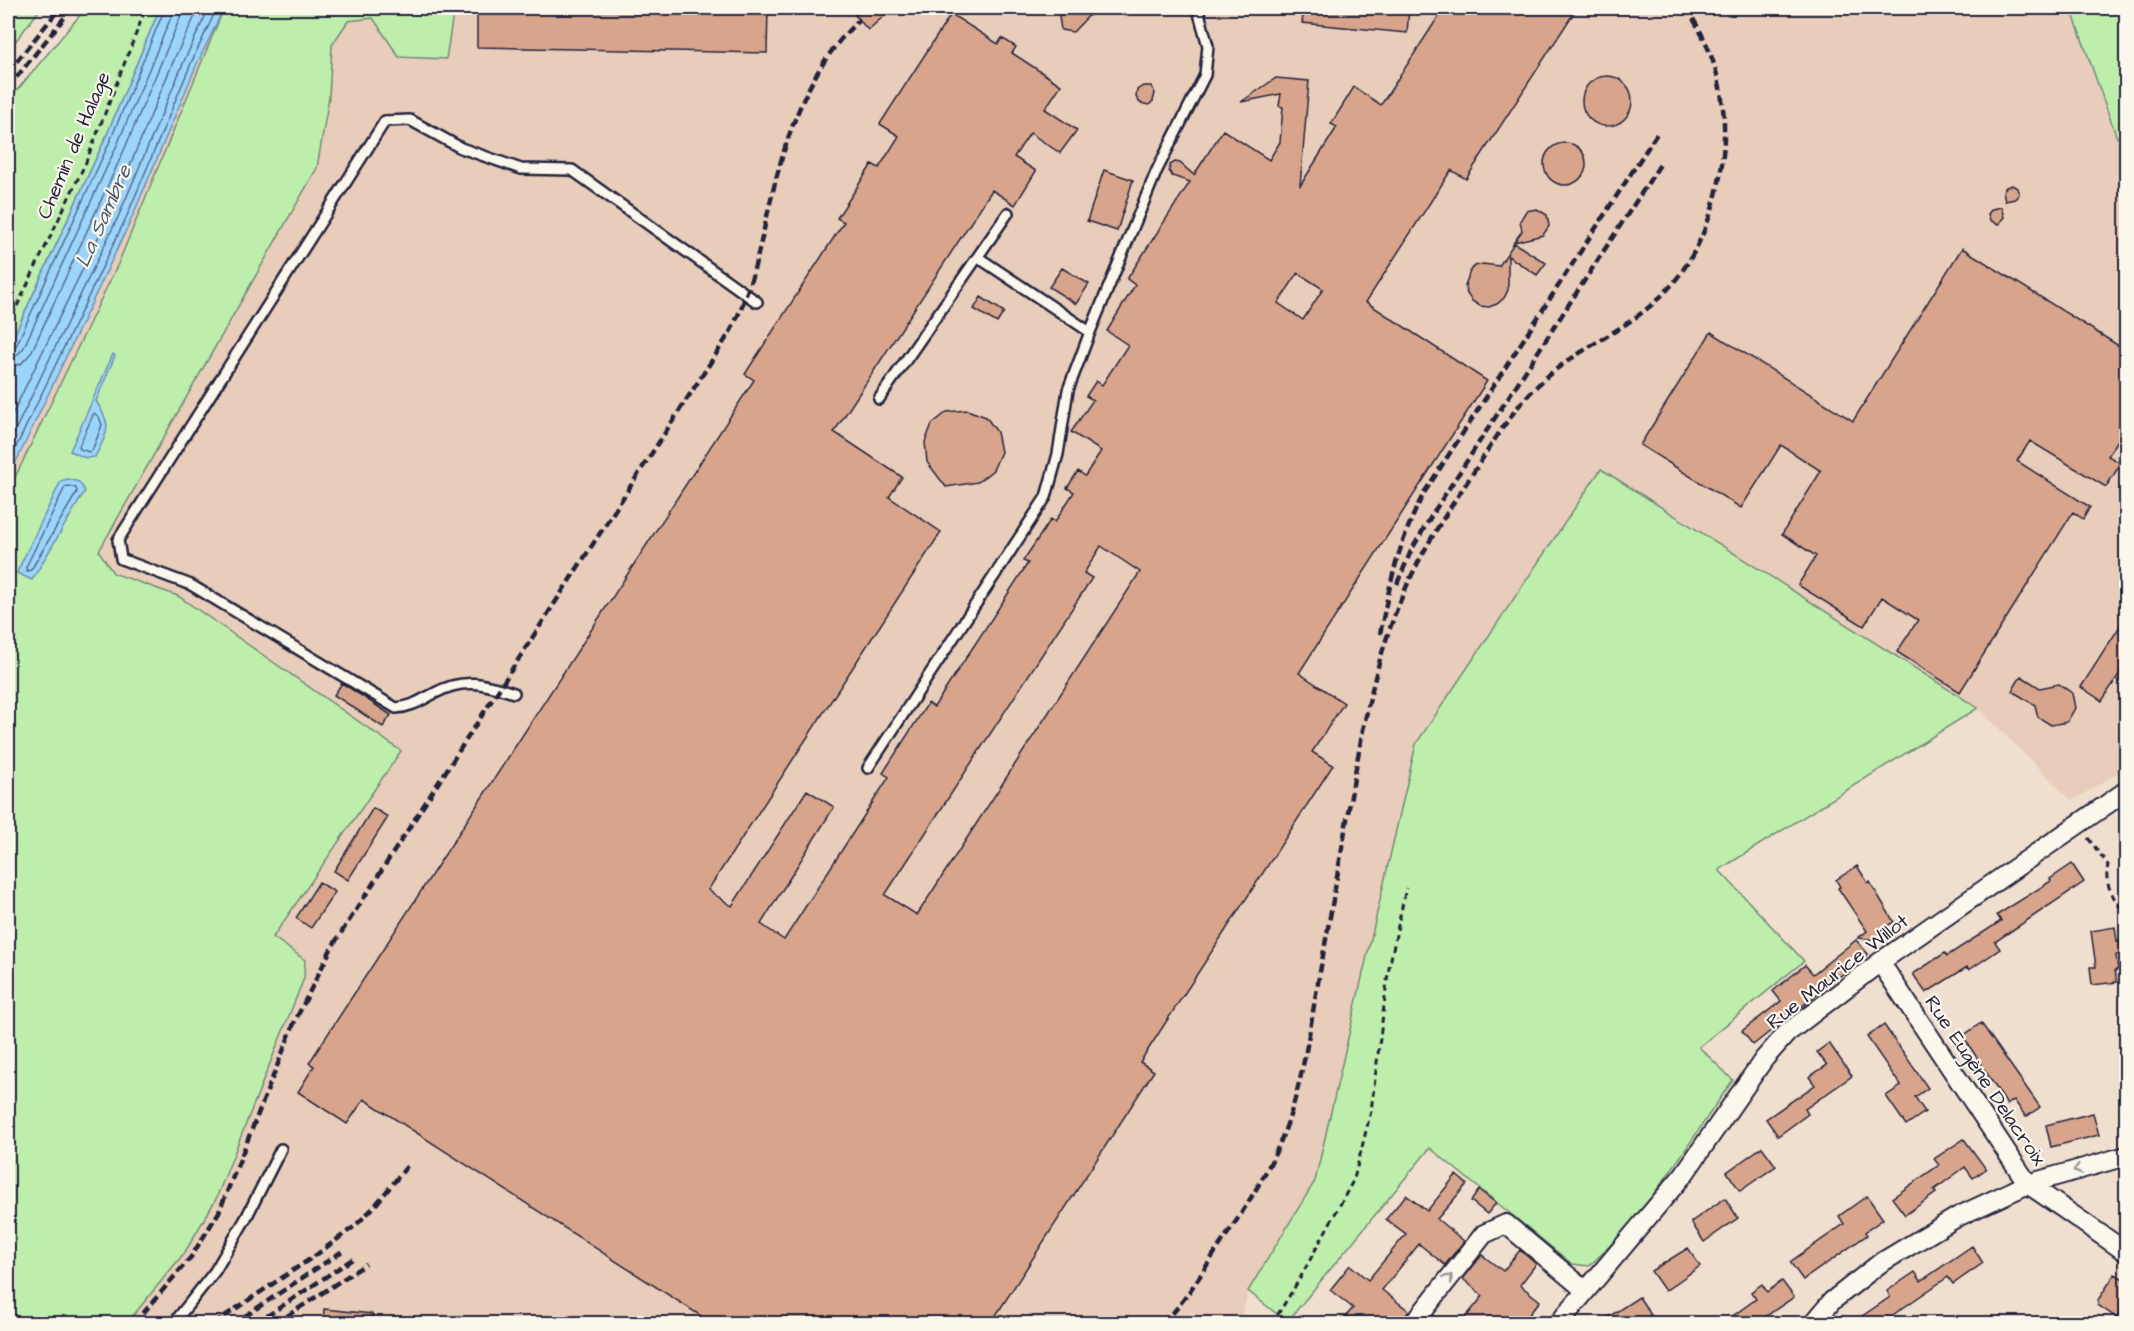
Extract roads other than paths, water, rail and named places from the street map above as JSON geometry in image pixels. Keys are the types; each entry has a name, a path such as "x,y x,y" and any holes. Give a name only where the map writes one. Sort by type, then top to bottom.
{"street":[{"name":"Rue Maurice Willot","path":"1558,1323 1684,1174 1764,1059 1787,1033 1880,962 2127,791"},
{"name":"Rue Eugène Delacroix","path":"1880,962 2028,1184 2127,1252"},
{"path":"1813,1323 1832,1301 1879,1264 1957,1217 2028,1184 2127,1155"},
{"path":"1413,1323 1484,1234 1506,1224 1585,1290"}],"lane":[{"path":"868,768 1046,497 1058,454 1068,390 1157,170 1205,75 1208,46 1199,13"},
{"path":"514,693 481,683 459,684 436,692 408,707 396,708 191,585 121,559 118,540 385,121 410,120 461,148 521,169 572,170 757,302"},
{"path":"879,399 979,258 1008,213"},
{"path":"979,258 1090,332"},
{"path":"173,1323 215,1271 246,1218 281,1149"}],"water":[{"name":"La Sambre","path":"160,8 224,8 197,64 131,220 8,479 8,349 105,139"},
{"path":"113,354 115,356 96,401 107,423 106,435 95,457 86,458 70,451"},
{"path":"68,479 79,482 85,491 32,580 17,573 18,570 61,481"}],"railway":[{"path":"8,72 60,8"},
{"path":"8,88 72,8"},
{"path":"1163,1324 1191,1289 1246,1206 1272,1160 1286,1127 1304,1058 1368,705 1384,645 1406,587 1453,503 1519,405 1551,373 1630,321 1659,298 1678,277 1694,252 1707,224 1722,164 1723,103 1712,57 1686,8"},
{"path":"134,1324 191,1257 219,1212 295,1021 332,947 729,334 748,289 781,160 799,109 824,62 859,20"},
{"path":"1380,634 1396,562 1424,493 1658,132"},
{"path":"1397,584 1411,551 1433,513 1661,163"},
{"path":"213,1324 355,1226 408,1165"},
{"path":"233,1324 344,1250"},
{"path":"255,1324 354,1258"},
{"path":"275,1324 366,1264"}]}
